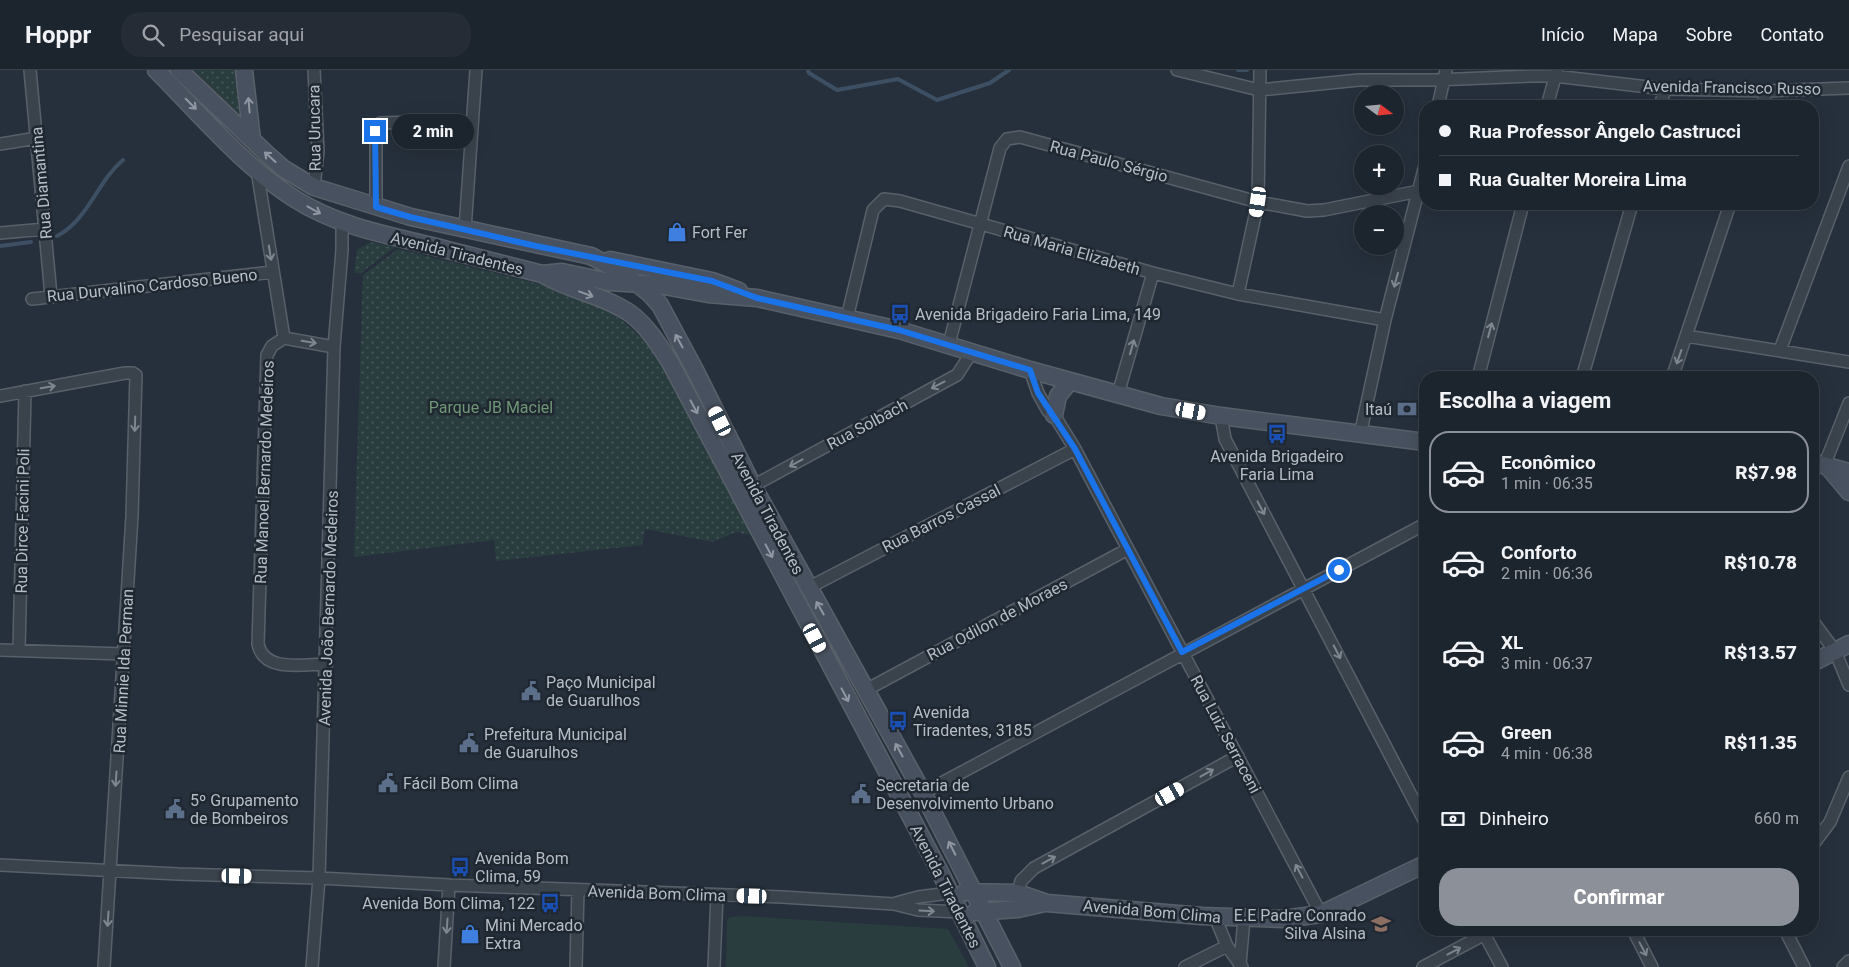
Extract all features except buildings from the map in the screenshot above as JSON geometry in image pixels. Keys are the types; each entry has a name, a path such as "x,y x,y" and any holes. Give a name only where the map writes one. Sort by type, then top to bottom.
{"main road":[{"name":"Avenida Tiradentes","path":"156,70 257,170 294,199 348,224 542,274 559,284 624,310 643,325 670,362 950,892 987,967"},
{"name":"Avenida Tiradentes","path":"179,70 284,169 314,187 376,207 465,229 592,256 638,284 660,305 696,372 752,486 923,793 1012,967"},
{"path":"244,70 252,140"},
{"path":"592,256 712,281 757,298"},
{"path":"542,274 562,272 609,282 757,298 847,318 949,344 1030,370 1162,406 1221,416 1419,441"},
{"path":"1054,415 1061,390 1070,381"},
{"path":"1822,465 1849,472"},
{"path":"1822,465 1849,492"},
{"path":"1819,660 1842,648"},
{"name":"Avenida Bom Clima","path":"950,892 974,891 1018,894 1047,903 1244,919 1282,919 1321,914 1419,867"},
{"name":"Avenida Bom Clima","path":"960,912 1018,909 1047,903"}],"street":[{"name":"Rua Diamantina","path":"30,70 51,296"},
{"name":"Rua Urucara","path":"314,70 318,151 314,187"},
{"path":"465,229 476,70"},
{"name":"Avenida Francisco Russo","path":"1178,70 1259,87 1445,74 1556,73 1665,89 1768,91 1849,88"},
{"path":"1238,294 1258,202 1260,70"},
{"path":"1549,100 1556,73"},
{"path":"1439,100 1445,74"},
{"path":"1662,100 1665,89"},
{"path":"1764,100 1768,91"},
{"path":"376,207 376,126 380,122 415,122"},
{"name":"Rua Paulo Sérgio","path":"949,344 1000,148 1007,139 1020,137 1258,202 1316,211 1419,191"},
{"path":"0,144 37,138"},
{"path":"1780,350 1849,166"},
{"name":"Rua Manoel Bernardo Medeiros","path":"257,170 284,338 272,346 267,355 258,644 263,657 274,664 326,664"},
{"path":"1360,434 1385,320 1419,191"},
{"name":"Rua Maria Elizabeth","path":"847,318 873,210 884,199 900,201 1153,273 1238,294 1385,320"},
{"path":"1480,371 1521,210"},
{"path":"1584,371 1630,210"},
{"path":"1674,371 1728,210"},
{"name":"Avenida João Bernardo Medeiros","path":"312,967 319,878 334,347 342,250 348,224"},
{"path":"0,234 46,229"},
{"name":"Rua Durvalino Cardoso Bueno","path":"32,299 273,272"},
{"path":"1118,394 1153,273"},
{"path":"1686,336 1849,362"},
{"path":"284,338 334,347"},
{"name":"Rua Solbach","path":"752,486 957,375 972,352"},
{"name":"Rua Luiz Serraceni","path":"1030,370 1038,393 1048,411 1054,415 1075,449 1321,914"},
{"name":"Rua Minnie Ida Perman","path":"25,391 125,373 136,375 132,516 104,967"},
{"path":"0,396 25,391"},
{"name":"Rua Dirce Facini Poli","path":"19,650 25,391"},
{"path":"1822,465 1849,403"},
{"path":"1221,416 1225,440 1419,810"},
{"name":"Rua Barros Cassal","path":"808,588 1075,449"},
{"path":"923,793 1182,652 1419,528"},
{"name":"Rua Odilon de Moraes","path":"866,690 1128,549"},
{"path":"1819,627 1842,648 1849,685"},
{"path":"0,650 124,654"},
{"path":"1018,894 1021,882 1034,868 1238,756"},
{"path":"1819,837 1830,822 1849,777"},
{"name":"Avenida Bom Clima","path":"0,865 319,878 449,886 717,895 894,904 918,910 960,912"},
{"path":"444,967 449,886"},
{"path":"576,967 578,890"},
{"name":"Avenida Bom Clima","path":"894,904 918,897 950,892"},
{"path":"714,967 717,895"},
{"path":"1216,917 1227,946 1241,966"},
{"path":"1241,966 1244,919"},
{"path":"1423,967 1476,936"},
{"path":"1485,936 1502,967"},
{"path":"1636,936 1652,967"},
{"path":"1788,936 1804,967"},
{"path":"1186,967 1227,946"},
{"path":"1843,967 1849,961"}],"green space":[{"path":"194,70 234,70 241,107 238,114"},
{"path":"370,242 395,247 361,273 354,273 357,250"},
{"name":"Parque JB Maciel","path":"398,249 543,285 559,293 607,310 624,322 654,351 754,536 736,532 713,542 645,529 642,545 496,561 494,540 354,557 363,275"},
{"path":"744,916 948,929 969,967 726,967 727,920 730,917"}],"waterway":[{"path":"808,70 809,73 837,90 898,79 937,100 990,83 1009,70"},
{"path":"1238,70 1247,70"},
{"path":"57,236 68,229 85,211 106,179 123,160"},
{"path":"0,246 31,242"}],"place":[{"name":"Fort Fer","path":"677,232"},
{"name":"Avenida Brigadeiro Faria Lima, 149","path":"900,314"},
{"name":"Itaú","path":"1407,409"},
{"name":"Avenida Brigadeiro Faria Lima","path":"1277,434"},
{"name":"Paço Municipal de Guarulhos","path":"531,691"},
{"name":"Avenida Tiradentes, 3185","path":"898,721"},
{"name":"Prefeitura Municipal de Guarulhos","path":"469,743"},
{"name":"Fácil Bom Clima","path":"388,783"},
{"name":"Secretaria de Desenvolvimento Urbano","path":"861,794"},
{"name":"5º Grupamento de Bombeiros","path":"175,809"},
{"name":"Avenida Bom Clima, 59","path":"460,867"},
{"name":"Avenida Bom Clima, 122","path":"550,903"},
{"name":"E.E Padre Conrado Silva Alsina","path":"1381,924"},
{"name":"Mini Mercado Extra","path":"470,934"}],"route":[{"path":"375,131 376,207 410,217 536,246 712,281 757,298 899,330 1030,370 1038,393 1048,411 1054,415 1075,449 1182,652 1339,570"}]}
